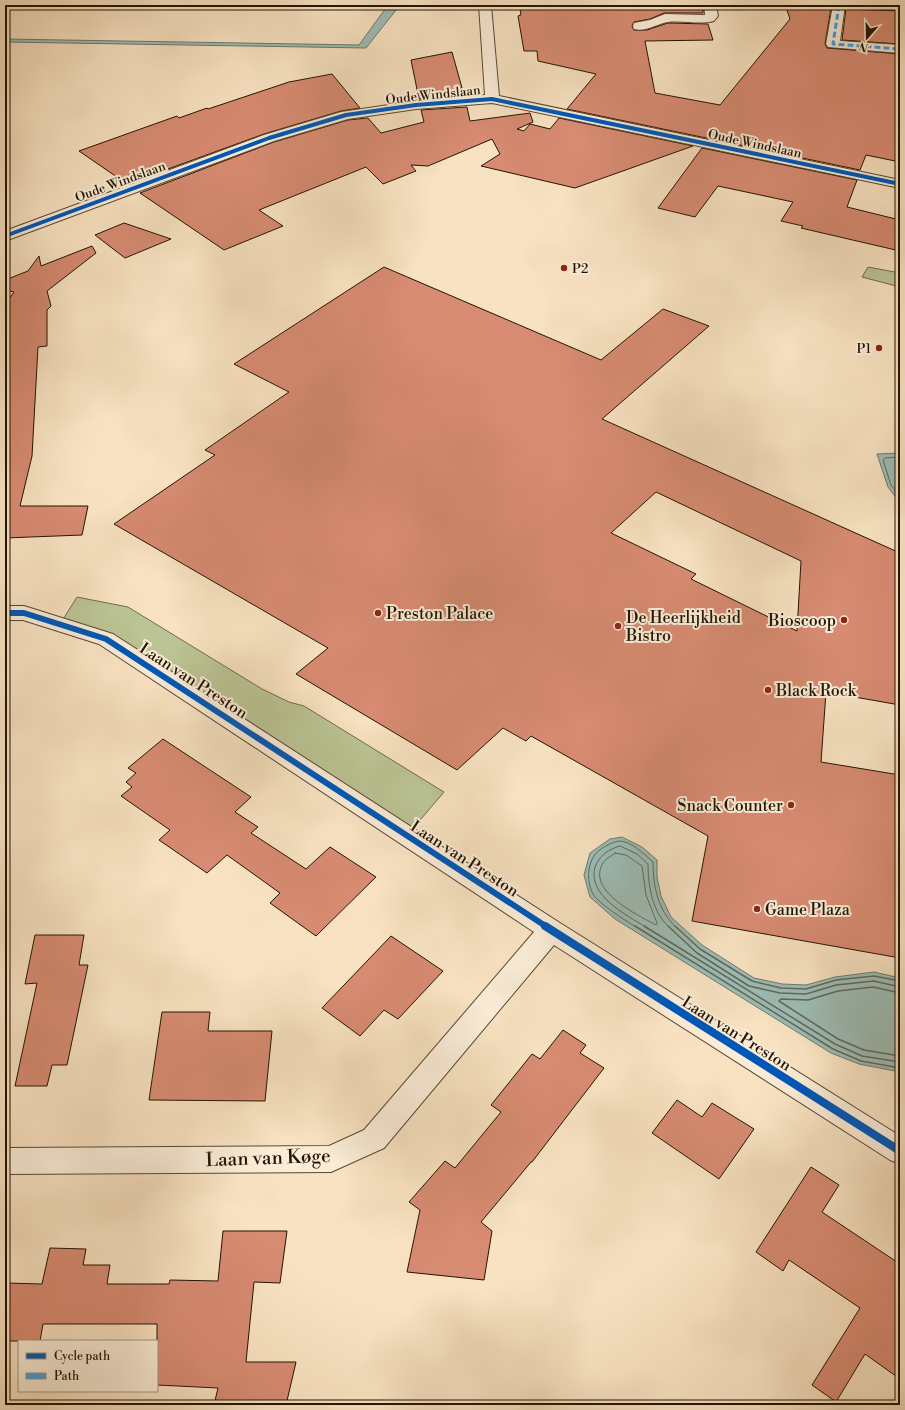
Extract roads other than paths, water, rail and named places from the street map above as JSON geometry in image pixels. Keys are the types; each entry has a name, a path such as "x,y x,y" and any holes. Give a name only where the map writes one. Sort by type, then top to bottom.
{"street":[{"name":"Oude Windslaan","path":"485,5 492,99"},
{"path":"639,26 654,23 665,18 710,18 712,16 710,5"},
{"path":"840,5 834,44 900,49"},
{"name":"Oude Windslaan","path":"5,236 269,138 346,115 416,105 492,99 900,184"},
{"name":"Laan van Preston","path":"5,613 24,613 106,639 551,930 900,1151"},
{"name":"Laan van Køge","path":"5,1161 331,1159 374,1139 551,930"}],"water":[{"path":"388,5 400,5 366,48 5,42 5,39 359,45"},
{"path":"900,453 900,503 888,487 877,454"},
{"path":"622,837 642,847 657,860 657,877 661,896 671,917 702,945 754,978 782,984 806,985 835,977 874,972 900,978 900,1072 859,1064 831,1053 615,919 590,897 584,875 590,853 610,839"}],"place":[{"name":"P2","path":"564,268"},
{"name":"P1","path":"879,348"},
{"name":"Preston Palace","path":"378,613"},
{"name":"Bioscoop","path":"844,620"},
{"name":"De Heerlijkheid Bistro","path":"618,626"},
{"name":"Black Rock","path":"768,690"},
{"name":"Snack Counter","path":"791,805"},
{"name":"Game Plaza","path":"757,909"}]}
